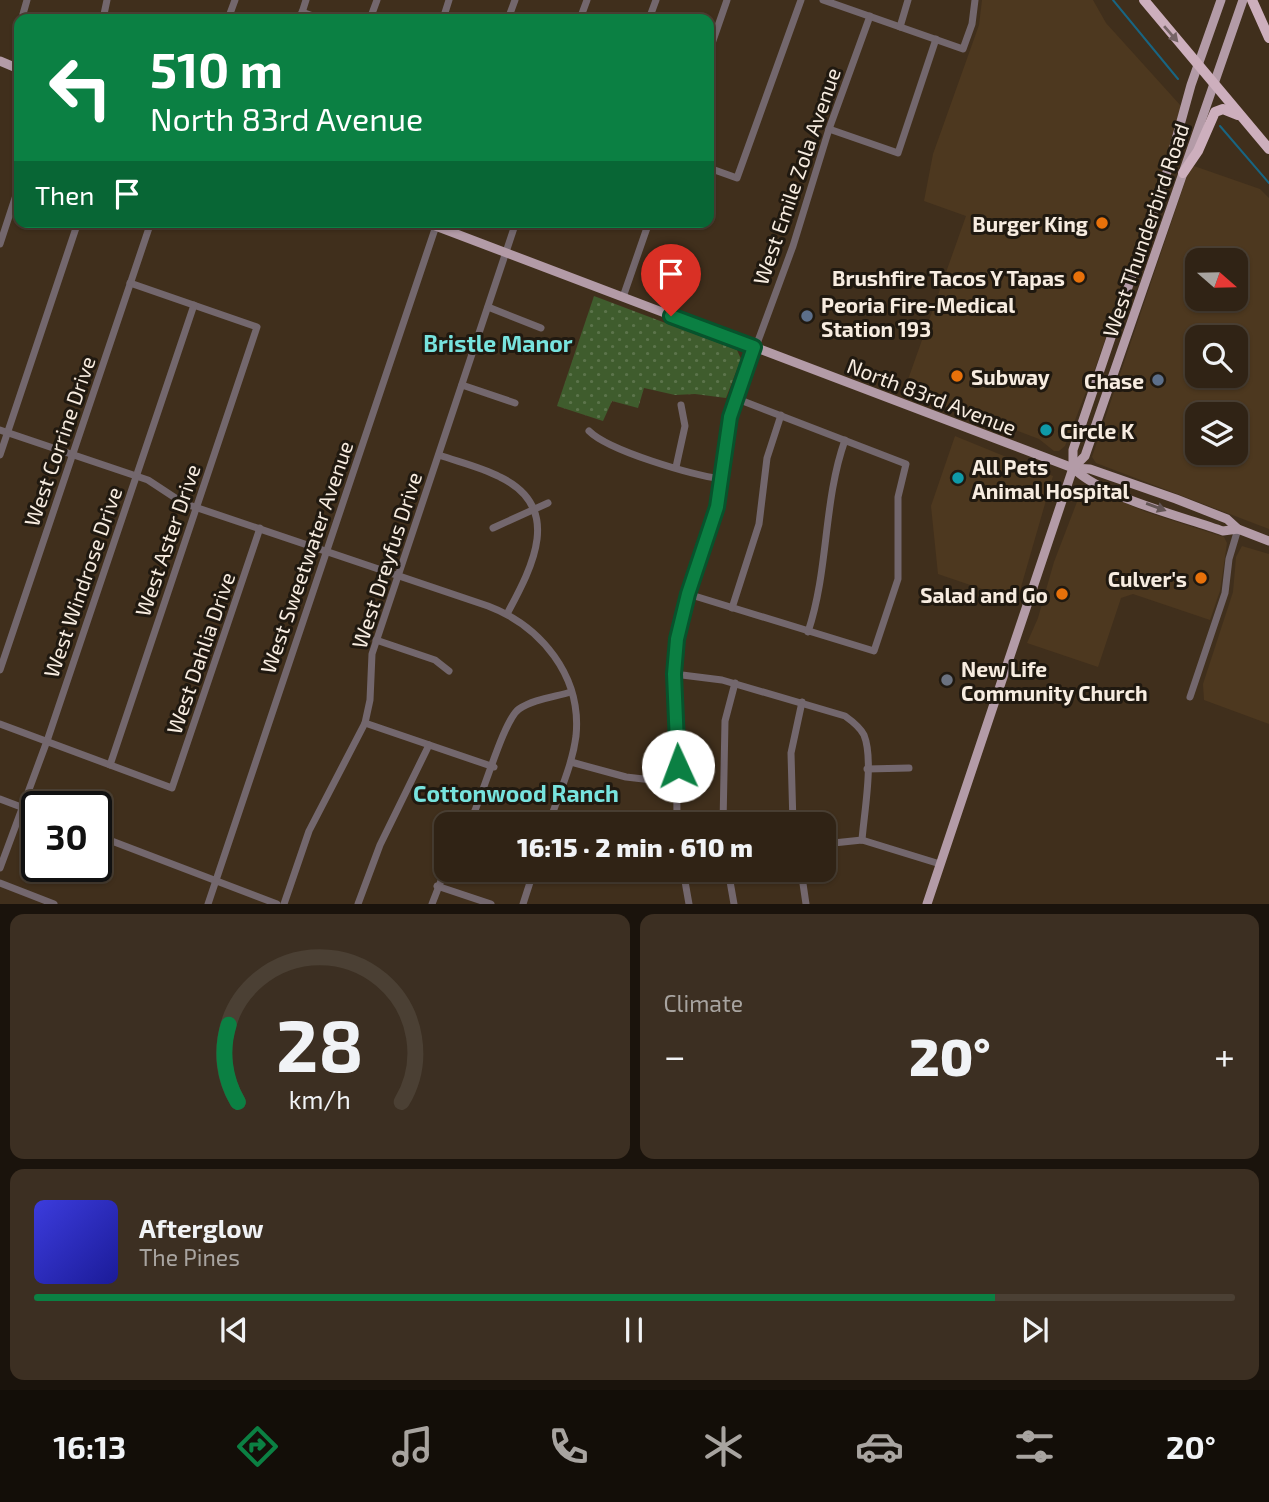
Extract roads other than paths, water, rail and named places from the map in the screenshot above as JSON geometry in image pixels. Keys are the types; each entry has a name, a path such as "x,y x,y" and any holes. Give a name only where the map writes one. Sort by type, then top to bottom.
{"highway":[{"path":"1144,0 1269,149"},
{"path":"1252,0 1269,38"},
{"path":"1183,173 1198,151 1215,112 1223,109 1242,117"}],"main road":[{"name":"West Thunderbird Road","path":"927,904 1073,468 1073,450 1167,172 1198,65 1221,0"},
{"name":"West Thunderbird Road","path":"1073,468 1084,456 1243,0"},
{"name":"North 83rd Avenue","path":"446,228 1073,468 1090,469 1176,499 1227,519 1238,529 1269,541"},
{"name":"North 83rd Avenue","path":"1073,468 1088,482 1223,531 1238,529"}],"street":[{"path":"714,38 727,0"},
{"path":"714,170 737,178 801,0"},
{"path":"823,0 837,2 963,49 972,24 975,0"},
{"path":"900,27 908,0"},
{"name":"West Emile Zola Avenue","path":"677,812 674,674 677,639 688,594 715,516 722,479 726,431 735,398 797,234 829,129 870,16"},
{"path":"829,129 898,153 936,39"},
{"path":"0,244 14,201"},
{"path":"0,455 4,431 76,228"},
{"name":"West Corrine Drive","path":"0,670 149,228"},
{"name":"West Sweetwater Avenue","path":"208,904 435,228"},
{"name":"West Dreyfus Drive","path":"284,904 309,831 365,723 370,700 370,665 376,640 514,228"},
{"path":"623,297 647,228"},
{"path":"130,283 194,305"},
{"name":"West Aster Drive","path":"110,765 257,327 194,305"},
{"name":"West Windrose Drive","path":"29,791 194,305"},
{"path":"488,307 541,327"},
{"path":"462,385 515,403"},
{"path":"688,594 874,651 898,579 898,497 906,464 735,398"},
{"path":"676,467 685,426 681,405"},
{"path":"732,608 759,524 767,457 782,415"},
{"path":"4,431 137,475 173,498 196,507 507,614 534,632 550,649 571,692 576,726 570,762 553,812"},
{"path":"589,431 607,443 676,467 722,479"},
{"path":"808,632 825,566 834,472 845,440"},
{"path":"439,455 507,481 533,510 539,537 536,557 507,614"},
{"path":"493,528 548,503"},
{"name":"West Dahlia Drive","path":"110,765 173,788 260,528"},
{"path":"1190,697 1225,593 1229,559 1238,529"},
{"path":"376,640 435,660 449,671"},
{"path":"674,674 735,683 845,716 863,735 867,769 862,841"},
{"path":"723,812 725,721 735,683"},
{"path":"474,812 494,767 510,717 536,701 571,692"},
{"path":"793,812 791,753 802,702"},
{"path":"365,723 494,767"},
{"path":"0,724 110,765"},
{"path":"358,904 374,859 429,745"},
{"path":"570,762 626,777 678,783"},
{"path":"867,769 909,768"},
{"path":"0,799 21,806"},
{"name":"West Windrose Drive","path":"0,869 21,812"},
{"path":"112,841 277,904"},
{"path":"836,843 862,841 940,864"},
{"path":"432,904 440,882"},
{"path":"523,904 530,882"},
{"path":"686,882 689,904"},
{"path":"730,882 734,904"},
{"path":"803,882 806,904"},
{"path":"0,883 54,904"},
{"path":"438,886 491,904"}],"waterway":[{"path":"1113,0 1178,79"},
{"path":"1220,126 1269,183"}],"place":[{"name":"Burger King","path":"1102,223"},
{"name":"Brushfire Tacos Y Tapas","path":"1079,277"},
{"name":"Peoria Fire-Medical Station 193","path":"807,316"},
{"name":"Subway","path":"957,376"},
{"name":"Chase","path":"1158,380"},
{"name":"Circle K","path":"1046,430"},
{"name":"All Pets Animal Hospital","path":"958,478"},
{"name":"Culver's","path":"1201,578"},
{"name":"Salad and Go","path":"1062,594"},
{"name":"New Life Community Church","path":"947,680"}],"district":[{"name":"Bristle Manor","path":"498,343"},
{"name":"Cottonwood Ranch","path":"516,793"}]}
